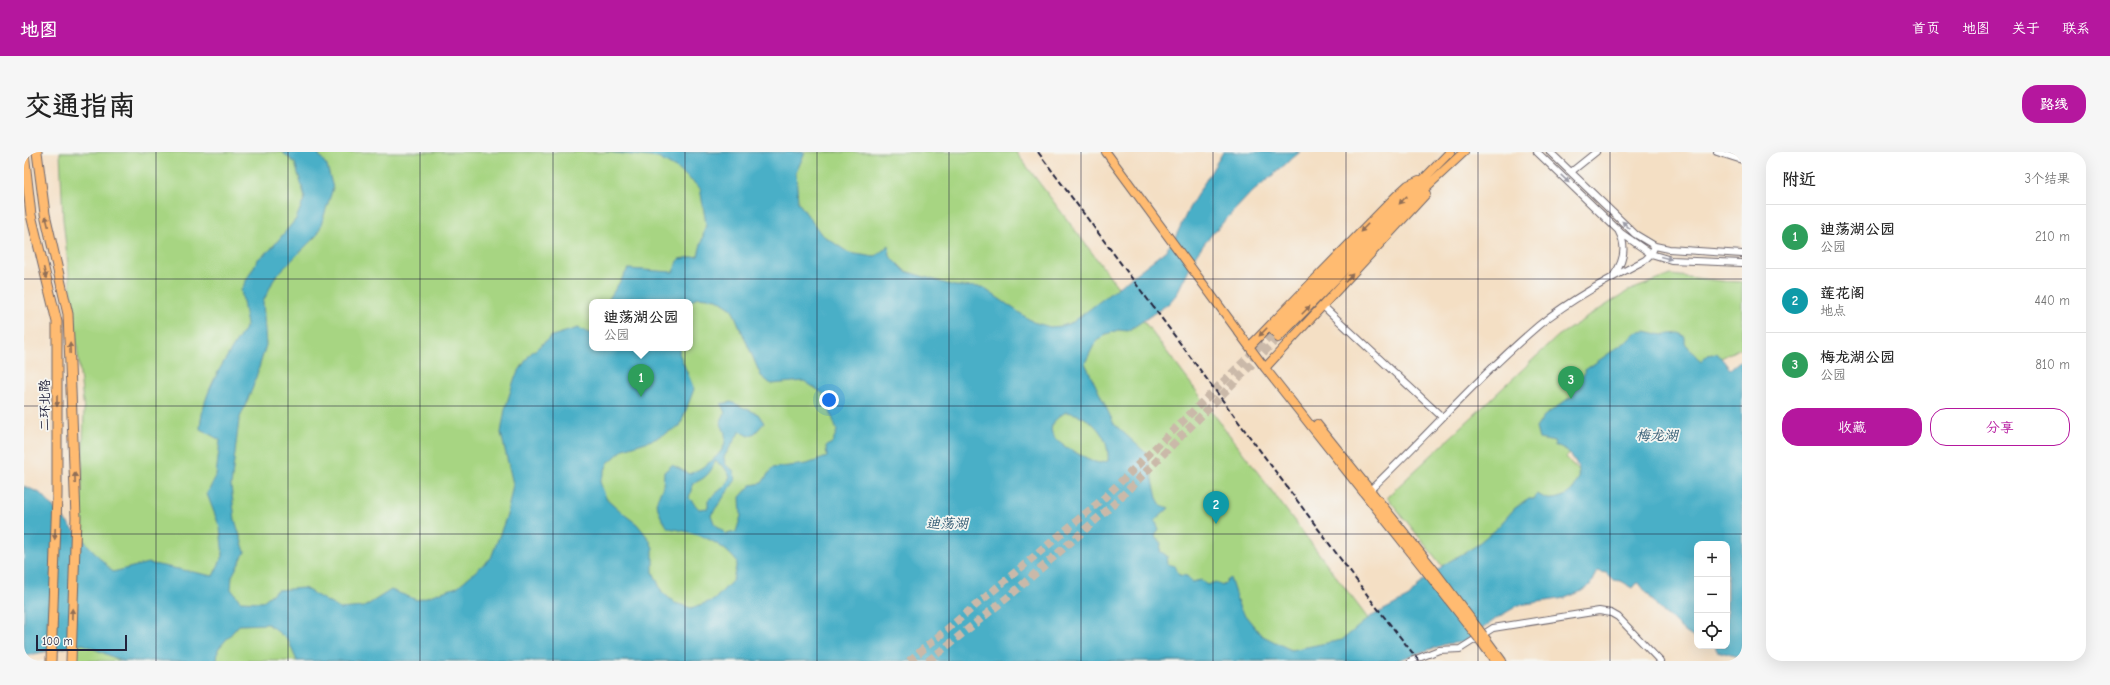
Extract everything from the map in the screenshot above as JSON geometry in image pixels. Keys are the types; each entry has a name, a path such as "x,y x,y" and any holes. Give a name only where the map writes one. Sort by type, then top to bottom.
{"highway":[{"name":"二环北路","path":"24,152 30,215 57,322 57,495 51,659"},
{"name":"二环北路","path":"37,152 45,214 68,314 76,517 71,657"}],"main road":[{"path":"1106,152 1171,235"},
{"path":"1112,152 1267,366 1368,491 1481,637 1502,661"},
{"path":"1450,152 1276,335 1439,174 1464,152"},
{"path":"1267,366 1425,196 1439,174"},
{"path":"1251,344 1396,196 1408,185 1425,177"},
{"path":"1481,637 1495,661"}],"street":[{"path":"1537,152 1617,228 1636,245 1651,254 1671,260 1742,263"},
{"path":"1550,152 1635,234 1655,246 1682,251 1742,254"},
{"path":"1571,172 1596,152"},
{"path":"1717,152 1742,160"},
{"path":"1612,277 1621,263 1624,249 1623,240 1617,228"},
{"path":"1368,491 1442,417 1540,325 1612,277 1651,254 1655,246"},
{"path":"1323,306 1442,417"},
{"path":"1411,661 1439,650 1460,649 1493,628 1599,611 1611,613 1618,617 1660,661"}],"green space":[{"path":"60,152 1016,152 1400,661 76,661 84,411 63,219"},
{"path":"1671,275 1742,282 1742,347 1651,398 1608,426 1566,457 1582,476 1578,494 1447,572 1387,497 1558,336 1628,291"}],"water":[{"name":"迪荡湖","path":"282,152 317,152 327,166 333,188 318,234 275,277 263,302 266,345 253,387 239,420 231,486 235,520 245,552 232,576 231,589 240,601 262,602 277,590 304,588 340,609 364,607 391,590 417,600 457,587 491,558 507,515 513,484 501,433 505,409 515,377 530,354 552,336 578,328 589,333 589,351 679,351 694,389 680,426 655,439 624,449 608,463 600,482 606,498 637,524 649,539 653,548 653,572 662,592 675,603 691,608 714,600 733,580 737,562 723,548 706,538 688,532 668,528 661,517 656,503 663,486 664,472 672,465 690,474 706,465 719,454 725,440 724,432 720,423 725,413 721,404 731,402 758,414 764,423 755,433 749,436 740,431 724,457 725,464 734,471 735,481 711,515 714,523 726,534 736,532 741,516 740,497 751,485 762,483 772,468 807,464 827,457 826,446 832,443 837,431 824,394 804,381 771,384 761,376 732,309 717,299 697,297 693,300 693,299 609,299 628,269 673,272 679,259 698,256 706,224 700,188 679,170 658,158 606,152 805,152 796,173 798,202 821,234 849,253 875,257 889,245 890,256 905,271 954,286 982,287 1033,322 1050,327 1062,326 1073,322 1165,251 1174,240 1189,208 1223,152 1300,152 1248,196 1213,233 1197,253 1176,295 1168,304 1128,331 1118,330 1104,335 1094,345 1085,363 1114,424 1147,454 1157,498 1161,505 1169,508 1155,521 1159,529 1155,536 1161,543 1160,551 1167,556 1168,564 1175,566 1179,575 1187,576 1192,582 1201,580 1207,585 1215,582 1222,586 1230,578 1240,609 1261,635 1291,650 1342,640 1370,617 1409,597 1424,580 1445,564 1474,547 1498,527 1515,508 1529,499 1534,499 1537,494 1552,499 1563,496 1571,491 1576,483 1578,475 1577,466 1573,458 1565,451 1555,446 1555,442 1539,439 1536,428 1544,416 1572,396 1585,370 1627,341 1635,333 1645,331 1663,335 1679,333 1685,337 1685,343 1701,362 1708,355 1717,353 1730,369 1742,359 1742,658 1717,651 1716,649 1730,649 1730,541 1694,541 1694,638 1685,632 1658,607 1638,582 1633,588 1621,581 1613,580 1606,573 1597,571 1590,585 1580,592 1565,598 1519,605 1500,616 1464,642 1446,644 1395,661 297,661 288,640 268,624 239,625 218,649 217,661 122,661 83,644 24,656 24,486 40,493 113,572 148,563 213,576 223,556 220,528 207,494 216,476 220,440 200,429 202,414 217,374 247,325 241,290 258,259 270,250 296,219 305,197 295,163","holes":["1066,412 1083,417 1091,422 1102,435 1106,443 1108,461 1100,463 1095,462 1067,448 1053,435 1051,428 1055,420","715,461 724,467 730,476 726,485 708,500 708,508 699,509 689,498 693,483 701,480 707,475 712,469"]}],"tunnel":[{"path":"909,661 1103,499 1274,332"},
{"path":"928,661 1013,593 1115,503 1278,338"}],"railway":[{"path":"1038,152 1374,604 1419,661"}],"place":[{"name":"迪荡湖公园","path":"641,397"},
{"name":"梅龙湖公园","path":"1571,399"},
{"name":"莲花阁","path":"1216,524"}],"water label":[{"name":"梅龙湖","path":"1657,435"}]}
